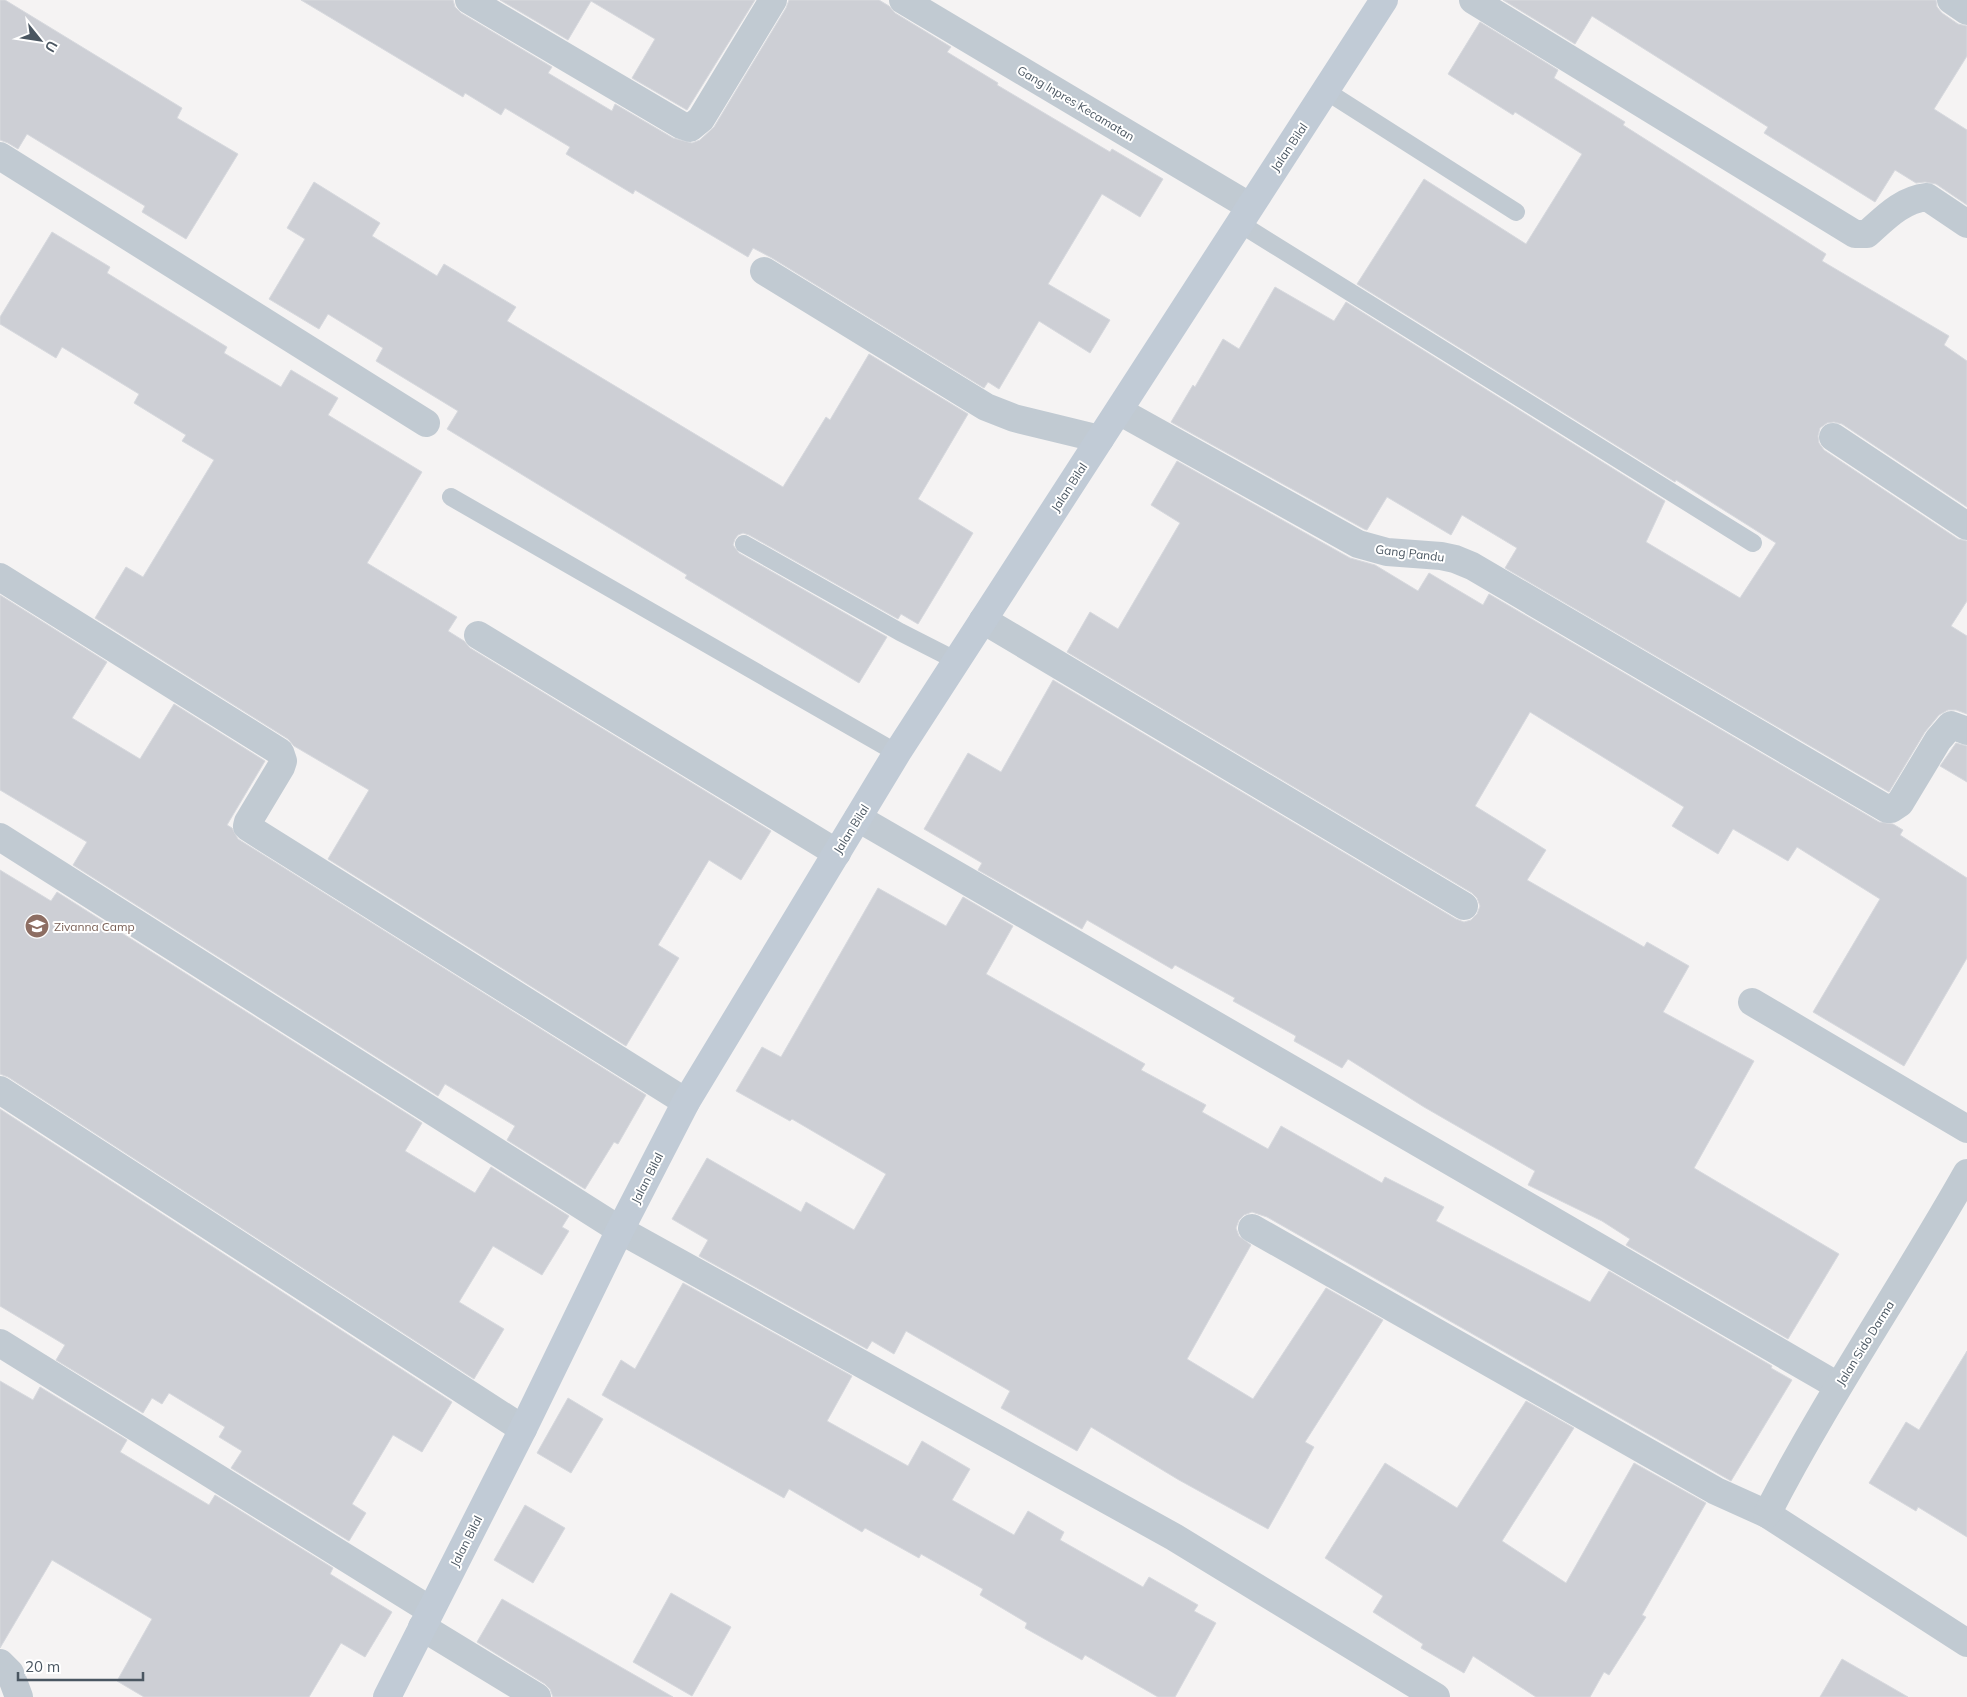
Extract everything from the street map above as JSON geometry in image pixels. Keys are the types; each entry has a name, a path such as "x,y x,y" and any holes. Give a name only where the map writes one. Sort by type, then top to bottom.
{"main road":[{"name":"Jalan Bilal","path":"387,1697 686,1102 897,753 1384,0"}],"street":[{"path":"469,0 681,125 690,128 701,119 773,0"},
{"name":"Gang Inpres Kecamatan","path":"903,0 1244,215"},
{"path":"1473,0 1856,234 1866,234 1899,206 1917,198 1927,197 1967,224"},
{"path":"1950,0 1967,11"},
{"path":"0,156 426,423"},
{"path":"764,272 986,407 1014,418 1100,439"},
{"name":"Gang Pandu","path":"1119,411 1358,544 1387,552 1441,556 1472,566 1887,809 1892,809 1900,803 1938,740 1951,726 1967,732"},
{"path":"1833,437 1967,526"},
{"path":"0,577 280,752 283,761 281,767 248,822 247,826 249,828 686,1102"},
{"path":"983,620 1464,906"},
{"path":"478,635 837,852"},
{"path":"858,818 1838,1386"},
{"path":"0,837 620,1230 1174,1537 1436,1697"},
{"path":"1752,1002 1967,1129"},
{"path":"0,1090 523,1429"},
{"name":"Jalan Sido Darma","path":"1767,1514 1838,1386 1931,1236 1967,1173"},
{"path":"1252,1228 1716,1491 1767,1514 1967,1643"},
{"path":"0,1343 426,1618 537,1697"},
{"path":"0,1663 10,1673 20,1697"}],"lane":[{"path":"1326,91 1516,212"},
{"path":"1244,215 1753,544"},
{"path":"451,496 897,753"},
{"path":"744,544 900,632 957,661"}],"building":[{"path":"0,0 5,0 182,108 177,118 238,154 186,239 142,212 145,206 27,134 18,149 0,140"},
{"path":"301,0 453,0 455,7 461,13 552,67 548,73 612,111 615,104 673,138 692,143 700,140 714,127 789,0 879,0 889,6 895,13 951,47 947,52 998,83 997,85 1110,152 1112,149 1163,179 1140,217 1102,194 1048,284 1110,320 1090,353 1039,321 999,389 988,382 984,388 772,258 753,248 748,257 635,190 633,194 566,154 570,147 505,108 501,115 465,93 463,97"},
{"path":"500,0 755,0 687,110 632,78 655,39 591,1 568,40"},
{"path":"1503,0 1936,0 1937,7 1942,13 1958,24 1967,26 1967,56 1934,109 1967,130 1967,205 1936,184 1916,183 1895,170 1875,202 1764,133 1768,127 1592,16 1575,44"},
{"path":"1480,22 1558,70 1554,78 1625,122 1623,125 1826,254 1822,261 1949,336 1944,345 1967,361 1967,507 1842,424 1827,423 1820,428 1818,436 1819,443 1824,450 1958,539 1967,541 1967,601 1951,626 1967,636 1967,714 1956,710 1948,710 1939,715 1925,732 1889,792 1505,568 1517,548 1462,515 1451,535 1387,497 1367,530 1171,422 1193,385 1195,387 1223,339 1239,349 1275,287 1334,321 1346,302 1665,501 1646,542 1740,598 1776,543 1357,284 1424,179 1526,244 1582,154 1515,112 1513,115 1448,74"},
{"path":"314,182 380,223 372,236 437,276 444,264 516,307 507,321 783,487 826,417 830,420 869,354 968,414 918,499 973,533 918,624 901,614 898,619 749,535 743,533 738,535 733,545 739,553 887,637 859,683 685,578 687,575 447,429 458,411 376,361 383,348 328,314 319,329 269,299 305,239 287,228"},
{"path":"52,232 110,267 107,273 227,347 224,353 281,387 291,370 338,398 328,415 422,472 367,563 457,617 448,631 464,641 470,648 771,831 741,880 709,860 658,945 679,958 626,1046 328,859 369,790 294,746 288,739 95,618 126,567 143,577 214,460 182,441 186,435 134,403 139,394 62,347 56,358 0,324 0,317"},
{"path":"1177,461 1350,558 1375,565 1418,591 1429,573 1483,605 1489,594 1879,822 1893,824 1903,830 1900,835 1967,878 1967,958 1904,1066 1813,1012 1880,899 1797,847 1788,861 1733,829 1718,854 1672,826 1684,807 1530,712 1475,806 1546,850 1527,880 1644,947 1647,942 1689,966 1663,1012 1754,1061 1694,1168 1839,1254 1788,1339 1626,1245 1630,1239 1602,1221 1528,1185 1535,1171 1424,1107 1348,1059 1342,1068 1294,1041 1296,1036 1233,1001 1235,998 1175,965 1172,969 1087,920 1082,929 978,870 982,863 924,829 968,753 1001,772 1053,680 1456,919 1464,922 1471,920 1477,914 1480,906 1477,898 1472,893 1067,652 1090,612 1118,629 1180,523 1151,505"},
{"path":"0,595 107,662 72,718 140,759 174,704 265,761 227,825 232,828 238,839 646,1095 618,1144 614,1142 585,1189 507,1140 515,1126 445,1084 438,1096 73,865 87,842 0,790"},
{"path":"1956,743 1967,746 1967,782 1940,766"},
{"path":"0,870 51,901 57,892 422,1123 405,1151 475,1193 491,1167 569,1216 562,1227 569,1231 542,1275 493,1246 459,1302 504,1329 474,1379 8,1077 0,1074"},
{"path":"878,888 946,926 963,897 1013,926 986,974 1145,1064 1141,1070 1206,1105 1202,1112 1268,1149 1281,1126 1382,1183 1385,1177 1444,1207 1436,1221 1590,1302 1609,1271 1772,1366 1771,1368 1792,1380 1731,1481 1267,1217 1252,1212 1244,1215 1239,1220 1236,1228 1239,1236 1251,1245 1187,1359 1253,1399 1326,1288 1383,1320 1305,1442 1314,1447 1268,1529 1179,1480 1091,1427 1077,1451 1001,1408 1010,1391 906,1331 894,1354 872,1341 867,1349 699,1256 708,1240 672,1219 707,1158 801,1212 806,1202 854,1230 886,1174 792,1119 790,1121 736,1091 762,1047 781,1057"},
{"path":"0,1109 452,1402 422,1452 393,1435 352,1504 366,1513 349,1541 231,1468 242,1451 219,1437 225,1427 169,1393 162,1404 152,1398 143,1413 56,1360 65,1345 0,1306"},
{"path":"683,1283 852,1376 827,1421 908,1466 922,1441 970,1469 952,1500 1014,1535 1028,1511 1064,1532 1060,1540 1143,1587 1149,1577 1198,1605 1194,1611 1216,1623 1175,1697 1158,1697 1085,1655 1082,1660 1025,1628 1027,1623 980,1595 983,1589 921,1554 919,1558 865,1528 862,1532 789,1489 784,1498 602,1395 621,1360 635,1369"},
{"path":"1967,1351 1967,1537 1918,1507 1916,1511 1869,1483 1906,1422 1919,1430"},
{"path":"0,1381 33,1400 40,1387 127,1440 120,1452 209,1505 215,1495 333,1568 330,1574 392,1612 365,1657 341,1643 309,1697 144,1697 117,1681 152,1619 52,1560 0,1648"},
{"path":"568,1398 603,1419 571,1473 537,1453"},
{"path":"1526,1401 1574,1428 1502,1541 1566,1583 1634,1463 1706,1503 1642,1615 1646,1617 1609,1675 1604,1672 1590,1697 1536,1697 1473,1656 1464,1673 1421,1648 1423,1644 1373,1612 1383,1596 1325,1558 1385,1463 1457,1508"},
{"path":"525,1505 565,1528 533,1583 494,1560"},
{"path":"671,1593 731,1627 692,1696 633,1662"},
{"path":"502,1599 673,1697 553,1697 550,1689 545,1684 477,1642"},
{"path":"1842,1659 1908,1697 1820,1697"}],"place":[{"name":"Zivanna Camp","path":"37,926"}]}
